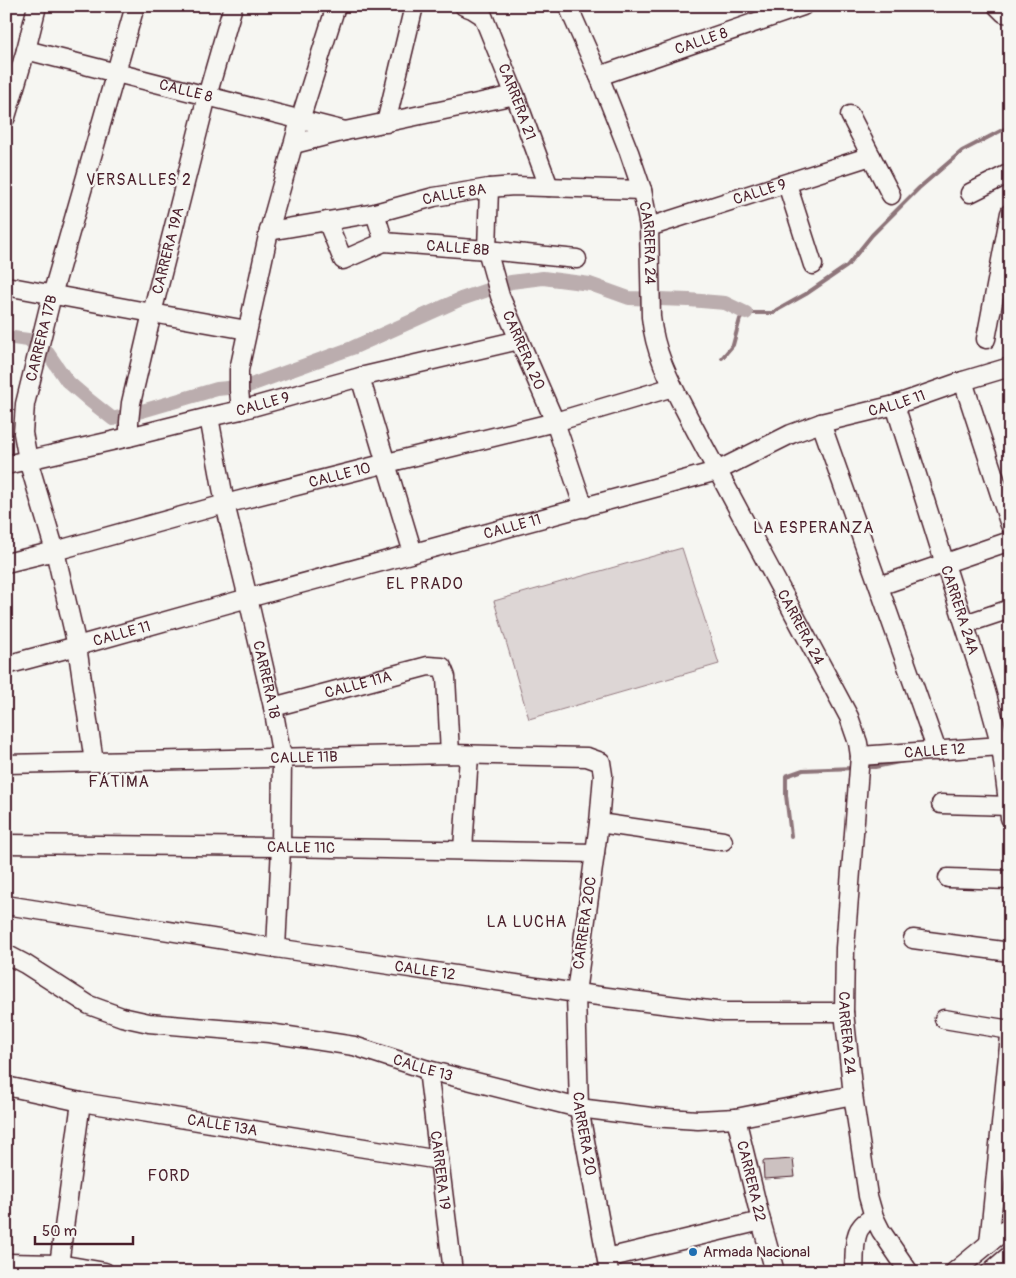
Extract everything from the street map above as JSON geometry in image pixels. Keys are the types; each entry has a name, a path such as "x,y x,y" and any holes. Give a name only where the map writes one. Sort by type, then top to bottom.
{"street":[{"path":"6,117 37,6"},
{"name":"CARRERA 17B","path":"94,762 78,646 55,551 28,460 23,433 24,404 52,295 135,6"},
{"name":"CARRERA 19A","path":"129,430 131,402 152,313 207,96 233,6"},
{"path":"241,410 239,370 269,230 300,120 336,6"},
{"path":"386,123 414,6"},
{"name":"CARRERA 21","path":"464,6 483,16 549,187"},
{"name":"CARRERA 24","path":"568,6 599,76 642,190 649,227 651,318 655,345 673,387 848,716 858,743 860,766 845,948 844,1012 853,1095 868,1196 874,1217 881,1231 909,1272"},
{"name":"CALLE 8","path":"599,76 803,6"},
{"name":"CALLE 8","path":"26,50 345,132"},
{"name":"CALLE 8","path":"294,144 515,95"},
{"path":"850,115 891,195"},
{"name":"CALLE 9","path":"649,227 872,156"},
{"path":"970,193 1010,173"},
{"path":"787,184 813,265"},
{"name":"CALLE 8A","path":"269,230 376,213 434,197 489,188 514,186 642,190"},
{"name":"CARRERA 20","path":"489,188 487,250 498,289 555,422 584,508"},
{"path":"986,339 1010,212"},
{"path":"376,213 384,242"},
{"name":"CALLE 8B","path":"327,221 343,260 384,242 577,259"},
{"path":"6,286 247,330"},
{"name":"CALLE 9","path":"6,465 129,430 241,410 360,377 520,340"},
{"name":"CALLE 11","path":"6,665 717,471 791,434 821,423 895,405 1010,367"},
{"path":"360,377 413,553"},
{"path":"963,381 1010,525"},
{"name":"CALLE 10","path":"6,562 55,551 225,504 555,422 673,387"},
{"name":"CARRERA 24A","path":"895,405 944,564 1005,745 1009,810"},
{"name":"CARRERA 18","path":"209,416 225,504 273,707 282,758 281,847 276,948"},
{"path":"821,423 937,751"},
{"path":"878,586 1010,541"},
{"path":"965,624 1010,609"},
{"name":"CALLE 11A","path":"273,707 428,666 442,667 446,678 450,754"},
{"name":"CALLE 12","path":"860,766 937,751 1005,745"},
{"name":"CALLE 11B","path":"6,764 450,754 587,757 601,762"},
{"path":"463,850 469,755"},
{"name":"CARRERA 20C","path":"576,993 599,823 603,774 601,762"},
{"path":"941,804 1009,810"},
{"path":"599,823 723,841"},
{"name":"CALLE 11C","path":"6,844 595,853"},
{"path":"948,878 1010,880"},
{"name":"CALLE 12","path":"6,905 576,993 724,1012 844,1012"},
{"path":"913,939 1010,952"},
{"name":"CALLE 13","path":"6,954 89,1005 122,1017 183,1026 269,1033 354,1046 428,1070 579,1108 651,1117 698,1120 736,1118 853,1095"},
{"name":"CARRERA 20","path":"576,993 579,1108 608,1265"},
{"path":"944,1019 1010,1030"},
{"path":"989,1243 1004,1138 1010,1036"},
{"name":"CARRERA 19","path":"428,1070 453,1272"},
{"name":"CALLE 13A","path":"6,1086 81,1102 439,1160"},
{"path":"58,1268 81,1102"},
{"name":"CARRERA 22","path":"736,1118 775,1272"},
{"path":"854,1272 857,1235 864,1223 874,1217"},
{"path":"608,1265 761,1221"},
{"path":"954,1272 1010,1226"},
{"path":"990,1272 1010,1255"},
{"path":"6,1263 105,1272"}],"shaded area":[{"path":"682,548 719,664 529,719 494,601"}],"building":[{"path":"793,1159 795,1177 764,1179 763,1161"}],"waterway":[{"path":"722,358 733,345 740,319 746,313 772,313 806,294 847,266 872,235 919,188 962,151 1010,126"},
{"path":"6,337 28,340 47,352 67,381 113,419 217,389 248,386 352,348 461,299 511,282 543,278 590,284 629,298 725,303 746,313"},
{"path":"863,767 875,767 904,761"},
{"path":"791,836 786,795 786,776 803,770 854,768"}],"place":[{"name":"Armada Nacional","path":"693,1252"}],"district":[{"name":"VERSALLES 2","path":"139,180"},
{"name":"LA ESPERANZA","path":"814,528"},
{"name":"EL PRADO","path":"425,584"},
{"name":"FÁTIMA","path":"119,782"},
{"name":"LA LUCHA","path":"527,922"},
{"name":"FORD","path":"169,1176"}]}
